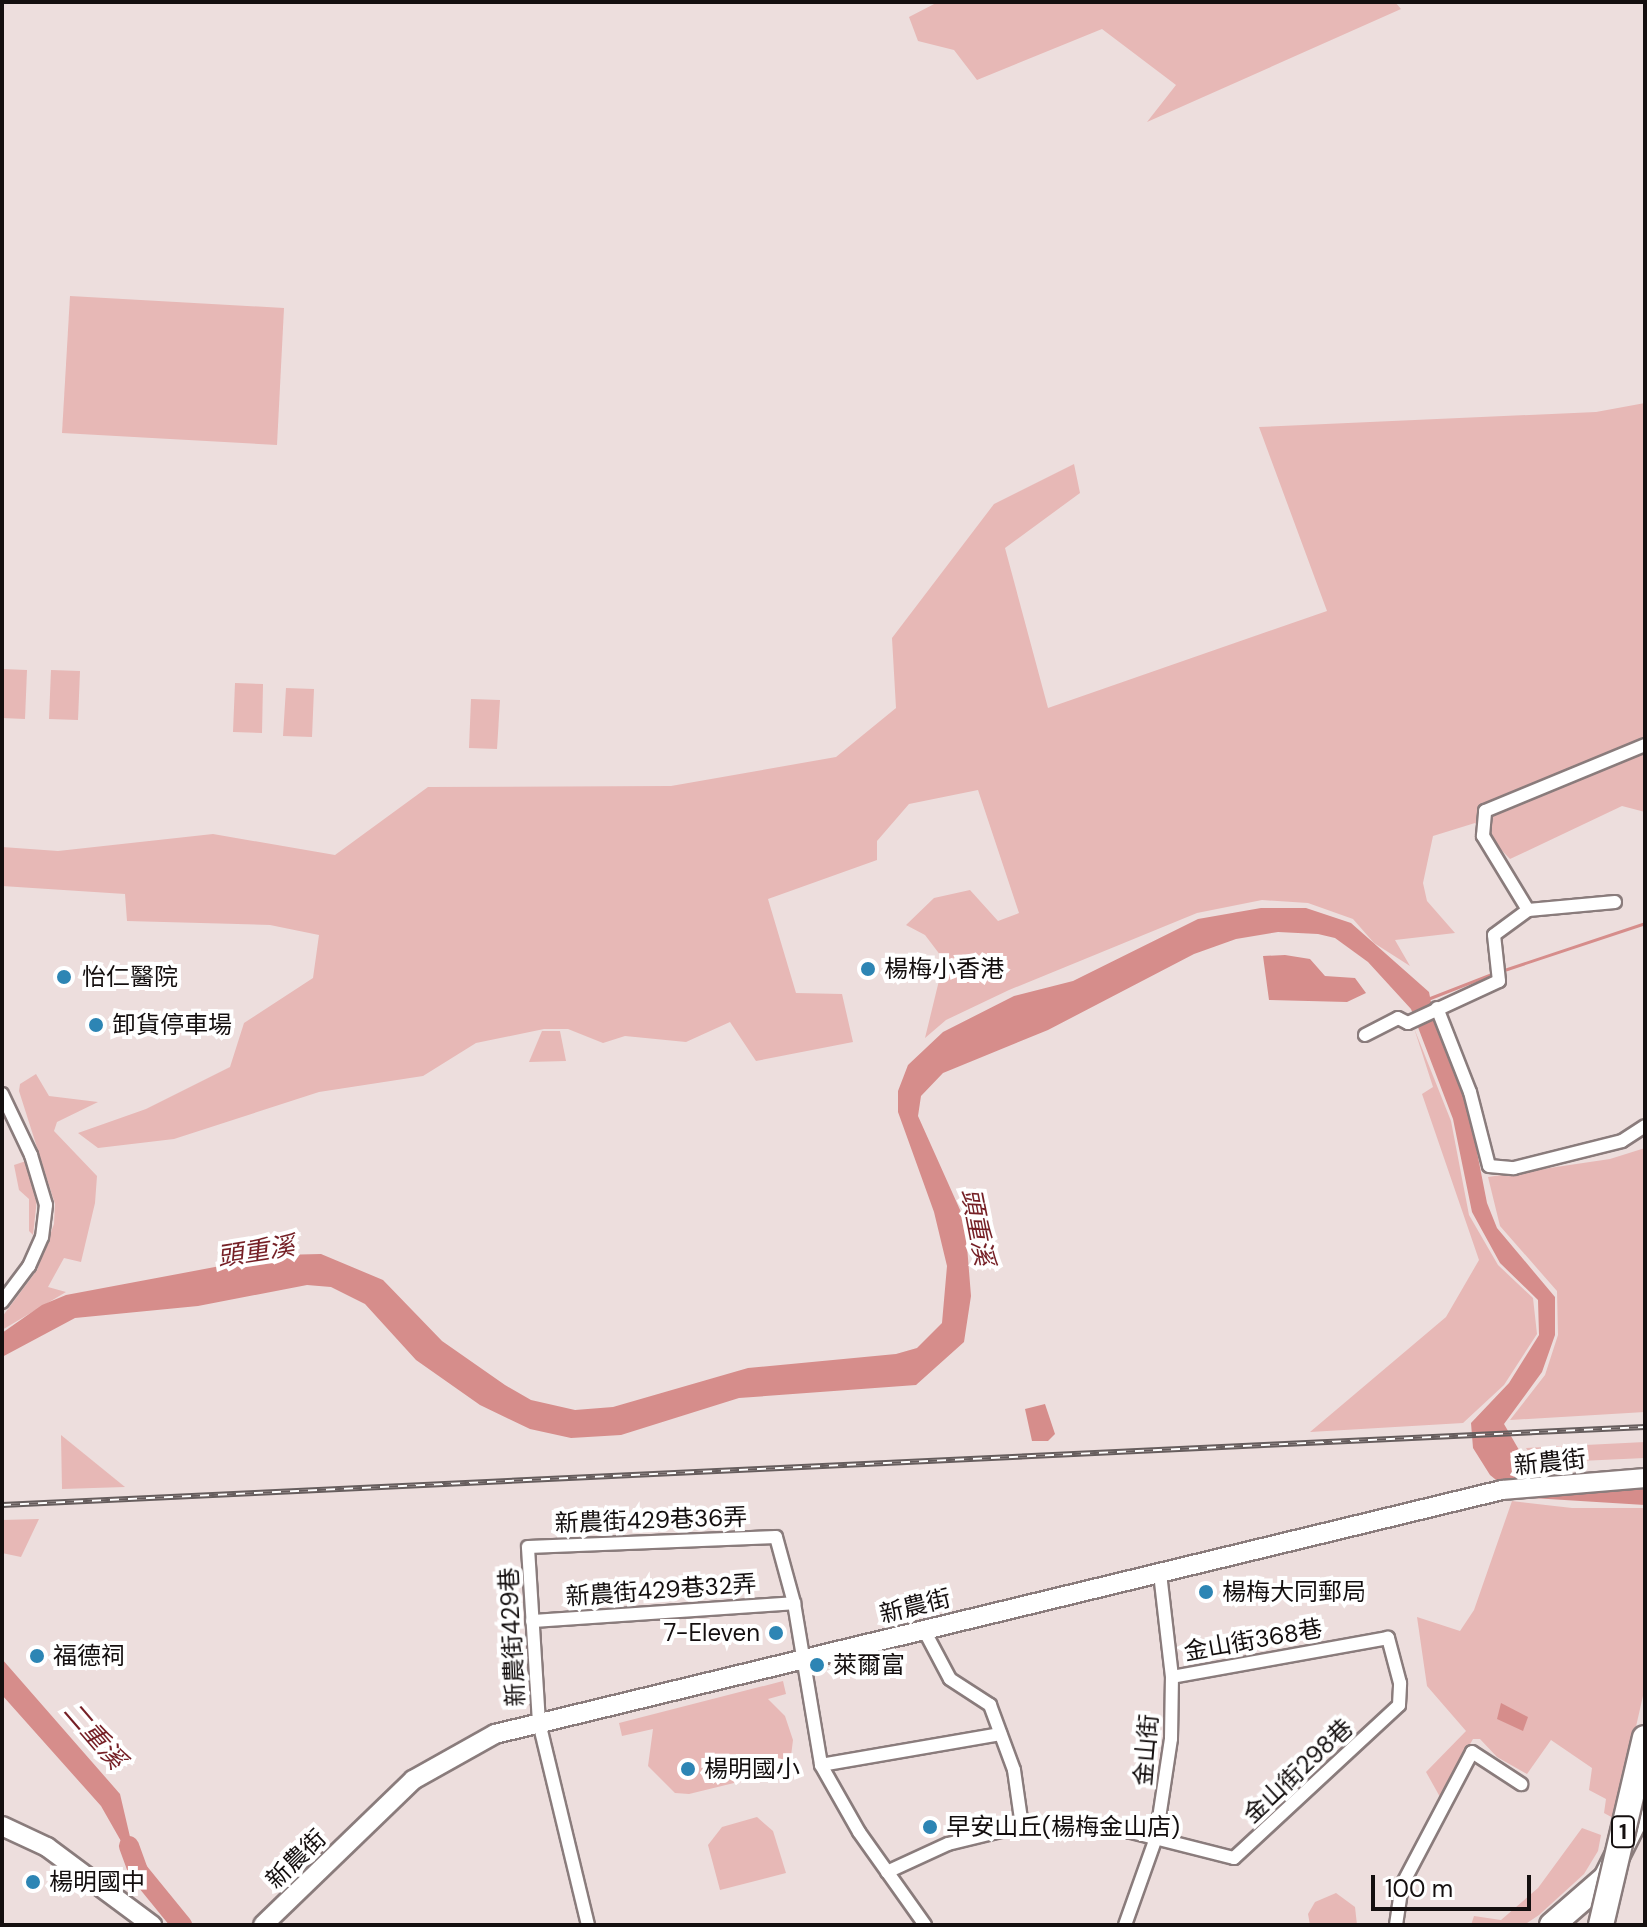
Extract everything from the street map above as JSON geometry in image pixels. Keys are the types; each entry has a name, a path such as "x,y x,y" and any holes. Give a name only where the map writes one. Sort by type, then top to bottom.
{"highway":[{"name":"1","path":"1601,1925 1645,1738"},
{"path":"1552,1925 1606,1878 1645,1800"}],"street":[{"path":"1528,910 1483,836 1485,811 1645,745"},
{"path":"1365,1035 1398,1018 1414,1019 1499,981 1494,935 1528,910 1615,902"},
{"path":"1434,1009 1470,1092 1489,1166 1514,1168 1622,1141 1645,1126"},
{"path":"2,1094 31,1155 46,1205 42,1237 29,1266 2,1302"},
{"name":"新農街","path":"263,1925 413,1780 474,1743 539,1723 802,1658 1502,1490 1645,1478"},
{"name":"新農街429巷36弄","path":"528,1547 776,1537 794,1603"},
{"name":"新農街429巷","path":"528,1547 539,1723 588,1925"},
{"name":"金山街","path":"1125,1925 1156,1838 1171,1739 1172,1677 1160,1574"},
{"path":"794,1603 821,1765 887,1872 925,1925"},
{"name":"新農街429巷32弄","path":"532,1621 794,1603"},
{"path":"924,1630 950,1679 990,1705 1014,1770 1022,1826"},
{"name":"金山街368巷","path":"1172,1677 1388,1638"},
{"name":"金山街298巷","path":"1156,1838 1227,1858 1240,1855 1399,1705 1400,1683 1388,1638"},
{"path":"821,1765 1000,1734"},
{"path":"1396,1925 1402,1885 1472,1752 1521,1784"},
{"path":"887,1872 948,1844 1022,1826 1086,1825 1156,1838"},
{"path":"2,1826 47,1847 152,1925"}],"shaded area":[{"path":"938,2 1395,2 1401,9 1147,122 1176,85 1102,29 977,80 954,50 918,41 909,17"},
{"path":"70,296 284,308 277,445 62,433"},
{"path":"1645,403 1645,812 1622,806 1510,859 1475,823 1433,836 1423,883 1427,901 1455,933 1395,940 1410,966 1374,943 1353,919 1308,903 1262,900 1197,913 1009,990 946,1020 925,1038 944,960 925,935 906,925 934,898 970,890 998,921 1019,913 978,790 909,804 877,841 877,860 768,899 796,993 842,994 853,1042 756,1061 730,1022 686,1042 625,1036 603,1043 568,1029 544,1029 476,1043 423,1076 319,1092 174,1139 98,1148 78,1133 146,1109 230,1067 244,1023 313,978 319,935 270,925 127,921 125,894 2,886 2,847 58,851 213,834 335,855 428,787 671,786 836,757 896,708 892,638 994,504 1074,464 1080,493 1005,548 1048,708 1327,611 1259,427 1596,412"},
{"path":"2,669 27,670 25,719 2,718"},
{"path":"51,670 80,671 78,720 49,719"},
{"path":"235,683 263,684 262,733 233,732"},
{"path":"286,688 314,689 312,737 283,736"},
{"path":"471,699 500,700 497,749 469,748"},
{"path":"1261,908 1306,908 1351,923 1429,992 1435,1022 1465,1091 1487,1203 1497,1228 1555,1297 1555,1335 1542,1372 1504,1424 1530,1469 1567,1493 1645,1485 1645,1505 1517,1497 1490,1475 1473,1448 1471,1423 1509,1383 1539,1335 1538,1300 1500,1263 1472,1212 1453,1119 1411,1009 1368,962 1335,938 1318,934 1278,932 1236,939 1194,954 1048,1030 943,1073 921,1096 918,1116 965,1221 971,1296 964,1342 916,1385 739,1398 621,1435 571,1438 530,1429 480,1405 416,1360 365,1304 331,1287 307,1285 198,1306 75,1318 2,1357 2,1333 42,1305 66,1295 279,1255 321,1254 383,1280 442,1341 505,1385 531,1400 575,1410 613,1407 748,1368 896,1354 917,1348 942,1323 947,1266 934,1212 898,1112 898,1091 908,1065 943,1032 1014,996 1073,981 1198,919"},
{"path":"1263,956 1310,959 1325,976 1355,978 1366,993 1347,1002 1269,1000"},
{"path":"1414,1028 1451,1121 1469,1215 1498,1265 1533,1298 1537,1334 1504,1385 1463,1423 1310,1432 1446,1317 1479,1260 1422,1094 1433,1087"},
{"path":"542,1031 560,1031 566,1061 529,1062"},
{"path":"36,1074 49,1096 98,1102 57,1122 54,1131 97,1176 95,1203 81,1262 64,1258 48,1287 66,1292 2,1330 2,1317 37,1270 54,1224 55,1204 19,1091 20,1084"},
{"path":"1645,1148 1645,1412 1510,1420 1545,1375 1558,1335 1557,1291 1500,1226 1488,1177 1610,1159"},
{"path":"26,1161 37,1199 33,1235 29,1231 29,1199 19,1190 14,1165"},
{"path":"1045,1404 1055,1434 1048,1441 1032,1441 1025,1409"},
{"path":"61,1435 125,1487 62,1489"},
{"path":"1645,1442 1645,1458 1536,1463 1526,1448"},
{"path":"1512,1501 1572,1508 1645,1508 1645,1687 1615,1819 1604,1813 1606,1799 1589,1790 1592,1768 1551,1740 1527,1774 1497,1757 1480,1739 1473,1739 1440,1797 1426,1772 1466,1731 1427,1686 1417,1617 1460,1631 1474,1610"},
{"path":"39,1519 21,1557 2,1553 2,1520"},
{"path":"2,1659 120,1794 138,1871 101,1806 2,1695"},
{"path":"783,1681 786,1694 768,1699 785,1716 793,1740 791,1756 775,1773 689,1794 675,1793 648,1766 653,1729 622,1736 619,1723"},
{"path":"1501,1703 1528,1717 1523,1731 1497,1719"},
{"path":"757,1817 773,1831 786,1873 720,1890 708,1845 722,1827"},
{"path":"1582,1828 1601,1835 1598,1851 1584,1874 1539,1915 1524,1925 1471,1925 1474,1916 1501,1920 1538,1888"},
{"path":"1336,1893 1355,1907 1357,1925 1310,1925 1308,1914 1315,1902"}],"waterway":[{"path":"1501,971 1645,923"},
{"path":"1430,998 1494,973"},
{"name":"二重溪","path":"129,1846 138,1871 182,1925"}],"railway":[{"path":"2,1505 1645,1427"}],"place":[{"name":"楊梅小香港","path":"868,969"},
{"name":"怡仁醫院","path":"64,977"},
{"name":"卸貨停車場","path":"96,1025"},
{"name":"楊梅大同郵局","path":"1206,1592"},
{"name":"7-Eleven","path":"776,1633"},
{"name":"福德祠","path":"37,1656"},
{"name":"萊爾富","path":"817,1665"},
{"name":"楊明國小","path":"688,1769"},
{"name":"早安山丘(楊梅金山店)","path":"930,1827"},
{"name":"楊明國中","path":"33,1882"}],"water label":[{"name":"頭重溪","path":"977,1227"},
{"name":"頭重溪","path":"256,1252"}]}
